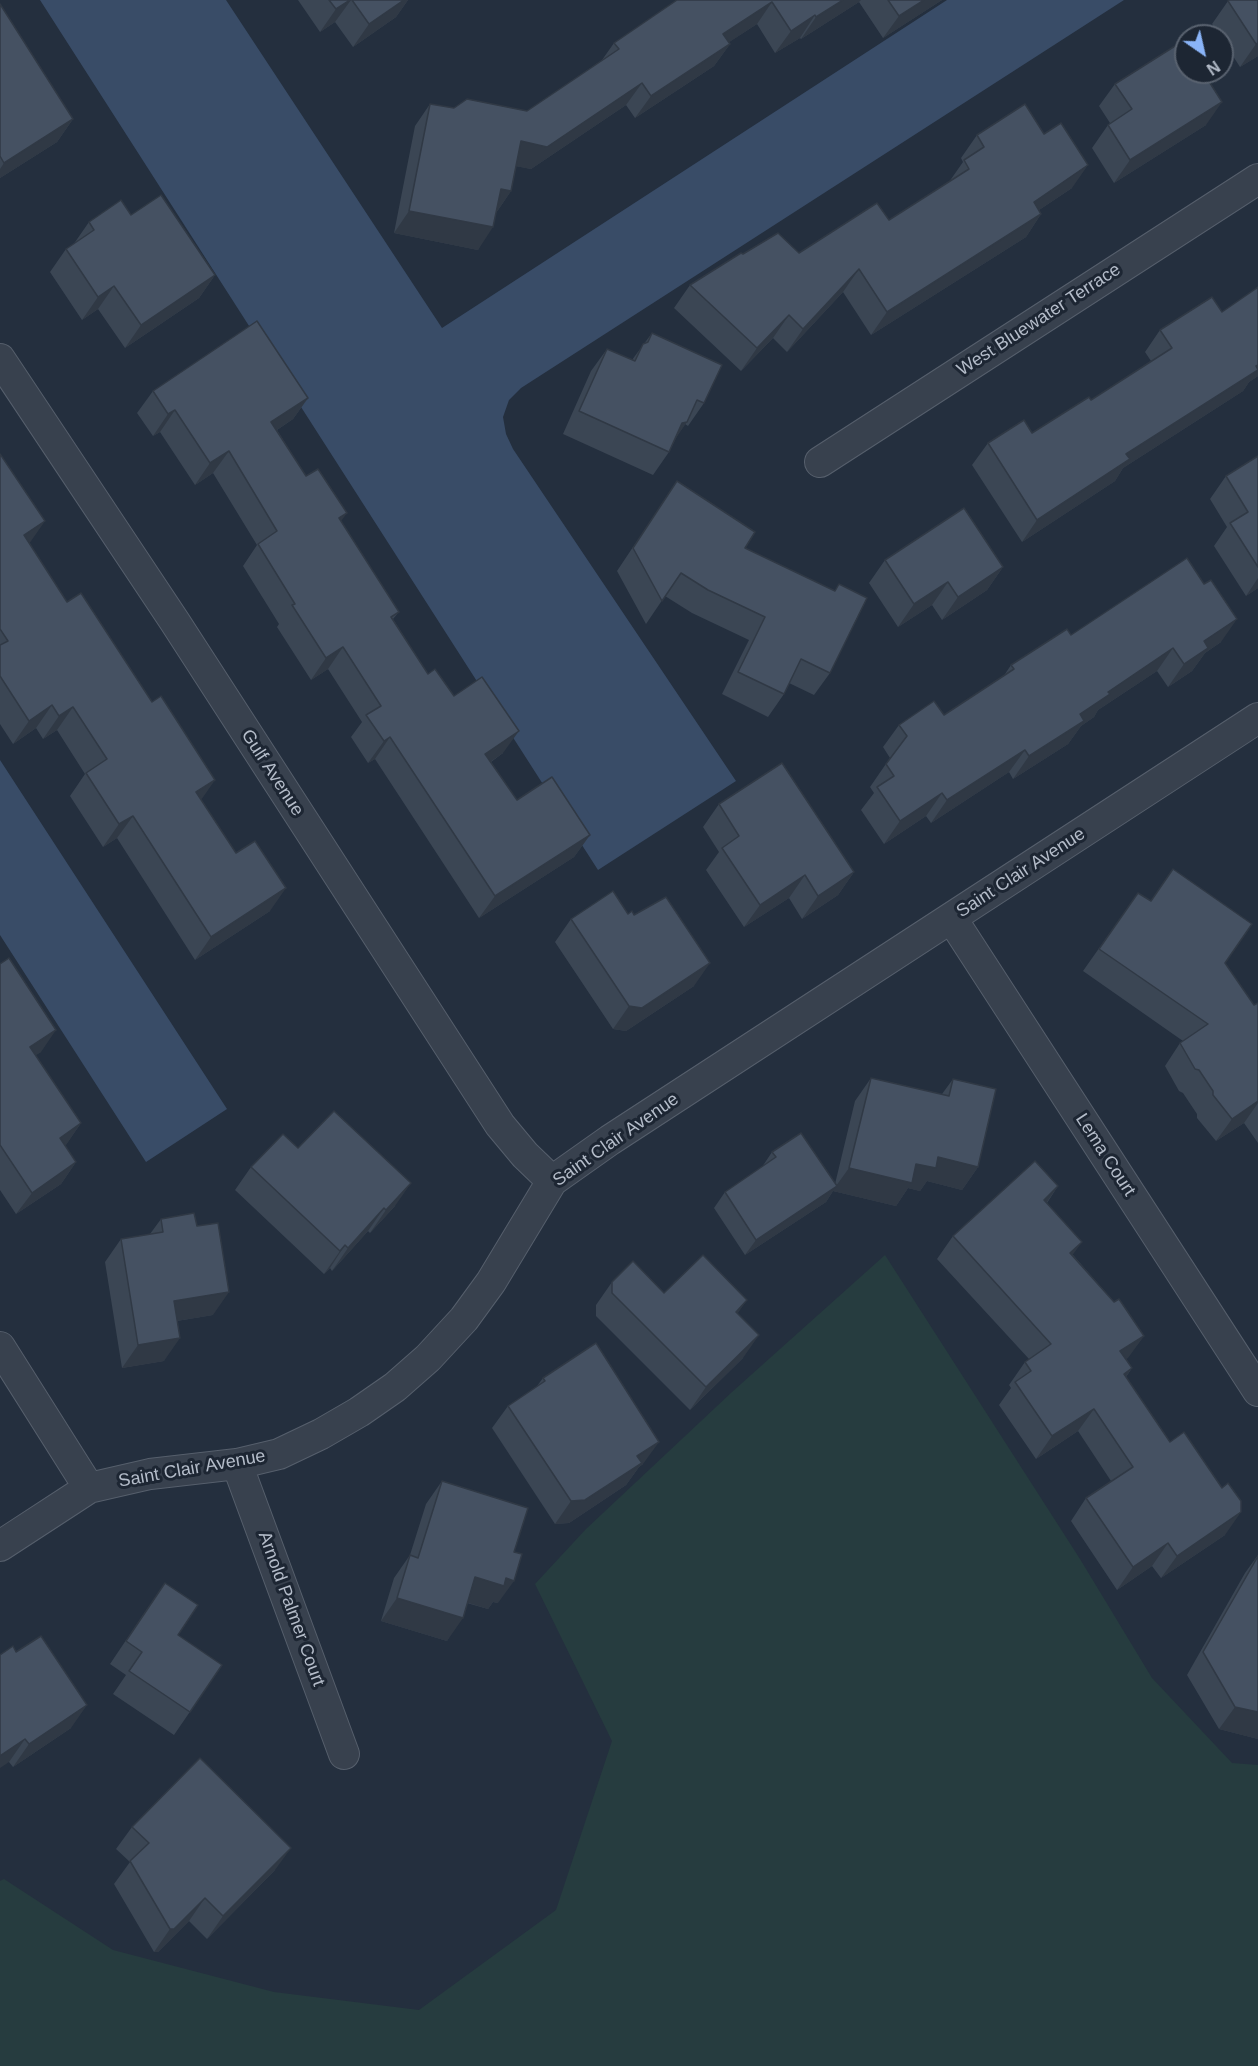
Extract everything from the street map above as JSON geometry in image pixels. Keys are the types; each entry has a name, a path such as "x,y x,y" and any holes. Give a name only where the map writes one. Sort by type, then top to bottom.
{"street":[{"name":"West Bluewater Terrace","path":"820,462 1258,179"},
{"name":"Gulf Avenue","path":"0,359 181,632 500,1125 525,1155 552,1181"},
{"name":"Saint Clair Avenue","path":"0,1546 89,1488 150,1474 237,1464 279,1454 321,1434 359,1412 395,1387 428,1358 464,1319 491,1282 552,1181 610,1140 1258,718"},
{"name":"Lema Court","path":"952,919 1258,1391"},
{"path":"0,1347 89,1488"},
{"name":"Arnold Palmer Court","path":"237,1464 344,1754"}],"green space":[{"path":"885,1255 1080,1559 1152,1678 1232,1763 1258,1765 1258,2066 0,2066 0,1881 4,1879 113,1950 274,1992 419,2010 556,1910 612,1741 535,1584 586,1529 732,1392"}],"water":[{"path":"40,0 226,0 442,328 947,0 1124,0 521,388 509,400 503,417 506,434 513,449 736,781 598,870"},
{"path":"0,760 227,1109 146,1162 0,935"}],"building":[{"path":"329,0 350,0 336,9"},
{"path":"352,0 404,0 369,24"},
{"path":"677,0 843,0 791,31 772,2 723,34 730,44 651,96 642,83 547,147 521,141 511,191 501,189 493,227 409,211 430,104 454,108 467,99 527,111 619,49 614,43"},
{"path":"888,0 924,0 899,16"},
{"path":"1229,0 1258,0 1258,43 1256,44"},
{"path":"0,4 73,119 4,163 0,156"},
{"path":"1174,47 1174,84 1211,84 1222,102 1130,160 1108,125 1132,109 1115,84"},
{"path":"1025,104 1044,134 1061,123 1088,165 1034,202 1041,214 887,312 859,269 803,329 789,315 757,348 690,285 778,233 799,253 877,203 889,220 969,169 964,160 984,147 977,135"},
{"path":"161,195 215,275 141,325 114,286 98,297 66,249 94,230 89,222 121,200 131,215"},
{"path":"1258,287 1258,365 1256,366 1258,370 1126,454 1130,459 1037,520 988,443 1024,420 1032,433 1089,397 1091,400 1172,348 1160,330 1212,297 1222,312"},
{"path":"257,321 308,398 271,422 306,476 318,469 347,513 339,518 399,612 391,617 428,674 435,669 454,696 482,677 519,731 485,754 517,800 552,777 590,835 495,896 390,737 384,741 366,715 381,706 343,647 326,658 292,605 295,604 258,544 277,531 229,451 210,463 175,410 168,414 153,391"},
{"path":"652,333 722,365 704,403 697,400 687,422 682,423 669,452 579,411 607,349 635,361 643,344 648,342"},
{"path":"0,454 45,521 24,535 67,602 81,593 152,702 161,696 215,780 196,792 236,853 255,841 286,888 211,937 133,816 119,824 86,773 107,759 73,707 59,716 52,705 29,721 0,676 0,645 8,641 0,629"},
{"path":"1258,456 1258,567 1230,523 1248,512 1226,476"},
{"path":"677,481 755,532 745,548 835,591 839,584 867,598 830,673 801,659 784,694 738,672 765,617 708,590 681,573 662,601 633,548"},
{"path":"964,508 1003,567 958,597 948,582 914,604 885,560"},
{"path":"1187,558 1204,584 1211,580 1237,619 1204,641 1208,648 1184,664 1173,648 1080,714 1084,721 1029,756 1025,750 947,800 942,793 900,821 877,787 894,776 886,764 907,736 899,725 934,701 944,715 1014,669 1011,665 1067,629 1071,635"},
{"path":"782,763 854,872 818,896 805,875 760,905 722,848 739,836 719,804"},
{"path":"1173,869 1252,924 1225,963 1254,1005 1258,1003 1258,1101 1232,1119 1213,1095 1213,1091 1199,1070 1195,1069 1180,1043 1208,1024 1099,949 1138,893 1151,901"},
{"path":"613,891 628,914 632,911 634,915 666,897 710,963 642,1008 629,1006 571,919"},
{"path":"9,958 56,1030 30,1047 81,1123 60,1138 76,1162 32,1193 0,1145 0,964"},
{"path":"871,1078 949,1096 953,1079 996,1089 978,1167 938,1157 936,1168 916,1164 912,1183 849,1168"},
{"path":"334,1111 411,1183 386,1210 384,1208 348,1248 345,1245 340,1251 251,1167 283,1134 298,1148"},
{"path":"801,1133 837,1186 756,1240 725,1192 776,1157 772,1152"},
{"path":"1035,1161 1058,1186 1044,1200 1082,1242 1070,1253 1114,1302 1119,1299 1144,1336 1120,1351 1132,1368 1124,1374 1170,1442 1184,1432 1222,1488 1228,1483 1241,1501 1241,1512 1177,1556 1168,1543 1133,1567 1086,1498 1133,1467 1094,1409 1052,1436 1015,1382 1031,1371 1025,1362 1051,1344 953,1236"},
{"path":"194,1213 197,1226 218,1223 229,1292 174,1301 180,1338 138,1345 121,1239 163,1232 161,1219"},
{"path":"703,1255 747,1300 736,1312 759,1335 706,1387 612,1293 612,1282 633,1261 664,1293"},
{"path":"596,1343 659,1442 637,1456 642,1463 585,1500 571,1501 508,1406 545,1381 543,1378"},
{"path":"442,1481 528,1508 514,1552 522,1554 514,1581 506,1578 504,1586 475,1577 463,1618 397,1598 410,1555 418,1558"},
{"path":"1258,1556 1258,1712 1235,1707 1203,1652"},
{"path":"165,1583 198,1605 178,1635 222,1665 190,1712 129,1671 142,1652 126,1641"},
{"path":"41,1636 87,1705 29,1744 25,1739 0,1756 0,1655 13,1646 16,1652"},
{"path":"200,1758 291,1848 223,1916 205,1898 174,1929 170,1929 130,1861 149,1843 132,1827"}]}
